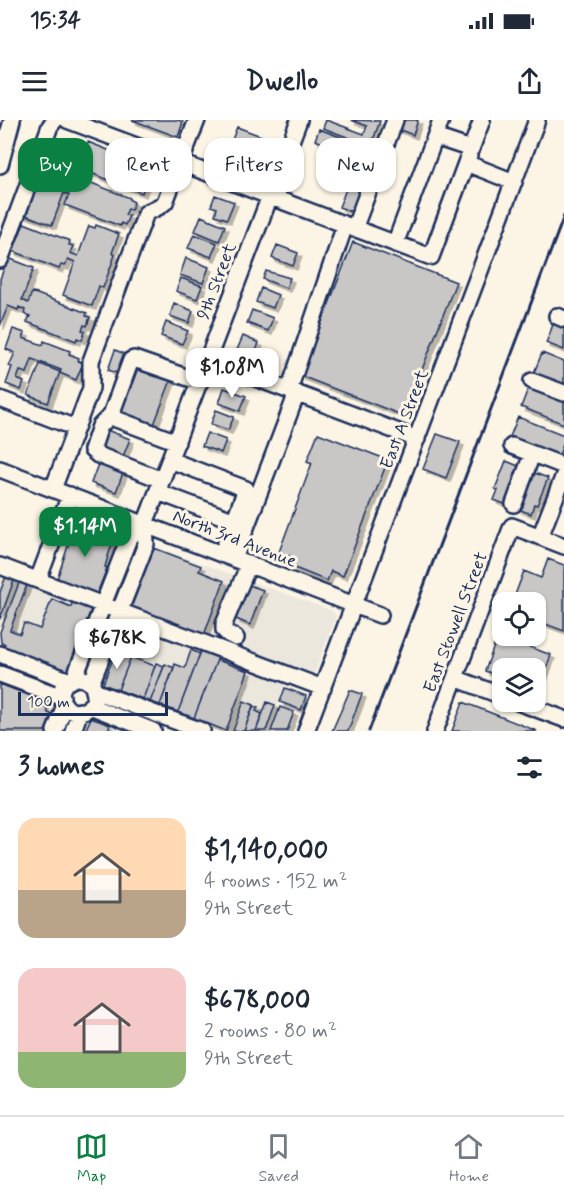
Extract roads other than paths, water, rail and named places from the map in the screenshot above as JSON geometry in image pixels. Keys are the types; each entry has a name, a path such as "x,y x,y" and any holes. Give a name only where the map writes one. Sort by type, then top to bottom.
{"street":[{"path":"0,165 12,120"},
{"path":"0,260 50,126 55,120"},
{"path":"67,120 114,138"},
{"path":"190,138 197,120"},
{"name":"9th Street","path":"73,731 89,698 146,544 145,524 299,120"},
{"path":"228,556 293,392 349,227 395,120"},
{"path":"395,244 441,120"},
{"path":"192,168 431,258 482,120"},
{"name":"East A Street","path":"306,731 537,120"},
{"path":"435,136 514,182"},
{"path":"53,489 91,388 91,361 146,213 163,205 169,192"},
{"path":"200,382 138,360 131,360 111,415 100,426 92,450 160,486 235,521"},
{"path":"208,360 417,438"},
{"path":"532,381 564,393"},
{"path":"0,399 76,428"},
{"path":"111,415 177,442"},
{"path":"512,446 564,466"},
{"path":"514,504 532,454"},
{"path":"170,460 246,489 235,521 228,556"},
{"name":"North 3rd Avenue","path":"0,469 380,615"},
{"path":"564,475 559,501 540,537 564,546"},
{"path":"38,580 70,495"},
{"name":"9th Street","path":"72,680 129,538 145,524"},
{"name":"East Stowell Street","path":"435,731 512,526 540,537"},
{"path":"236,638 224,630 225,624 249,564"},
{"path":"0,566 322,688"},
{"path":"0,654 72,680 85,680 89,698"},
{"path":"0,674 64,701 72,710 89,698"},
{"path":"455,678 492,692"},
{"path":"55,731 64,701 64,687 72,680"},
{"path":"89,698 153,731"},
{"path":"89,698 202,731"},
{"path":"545,712 564,719"}],"railway":[{"path":"369,731 564,216"}]}
